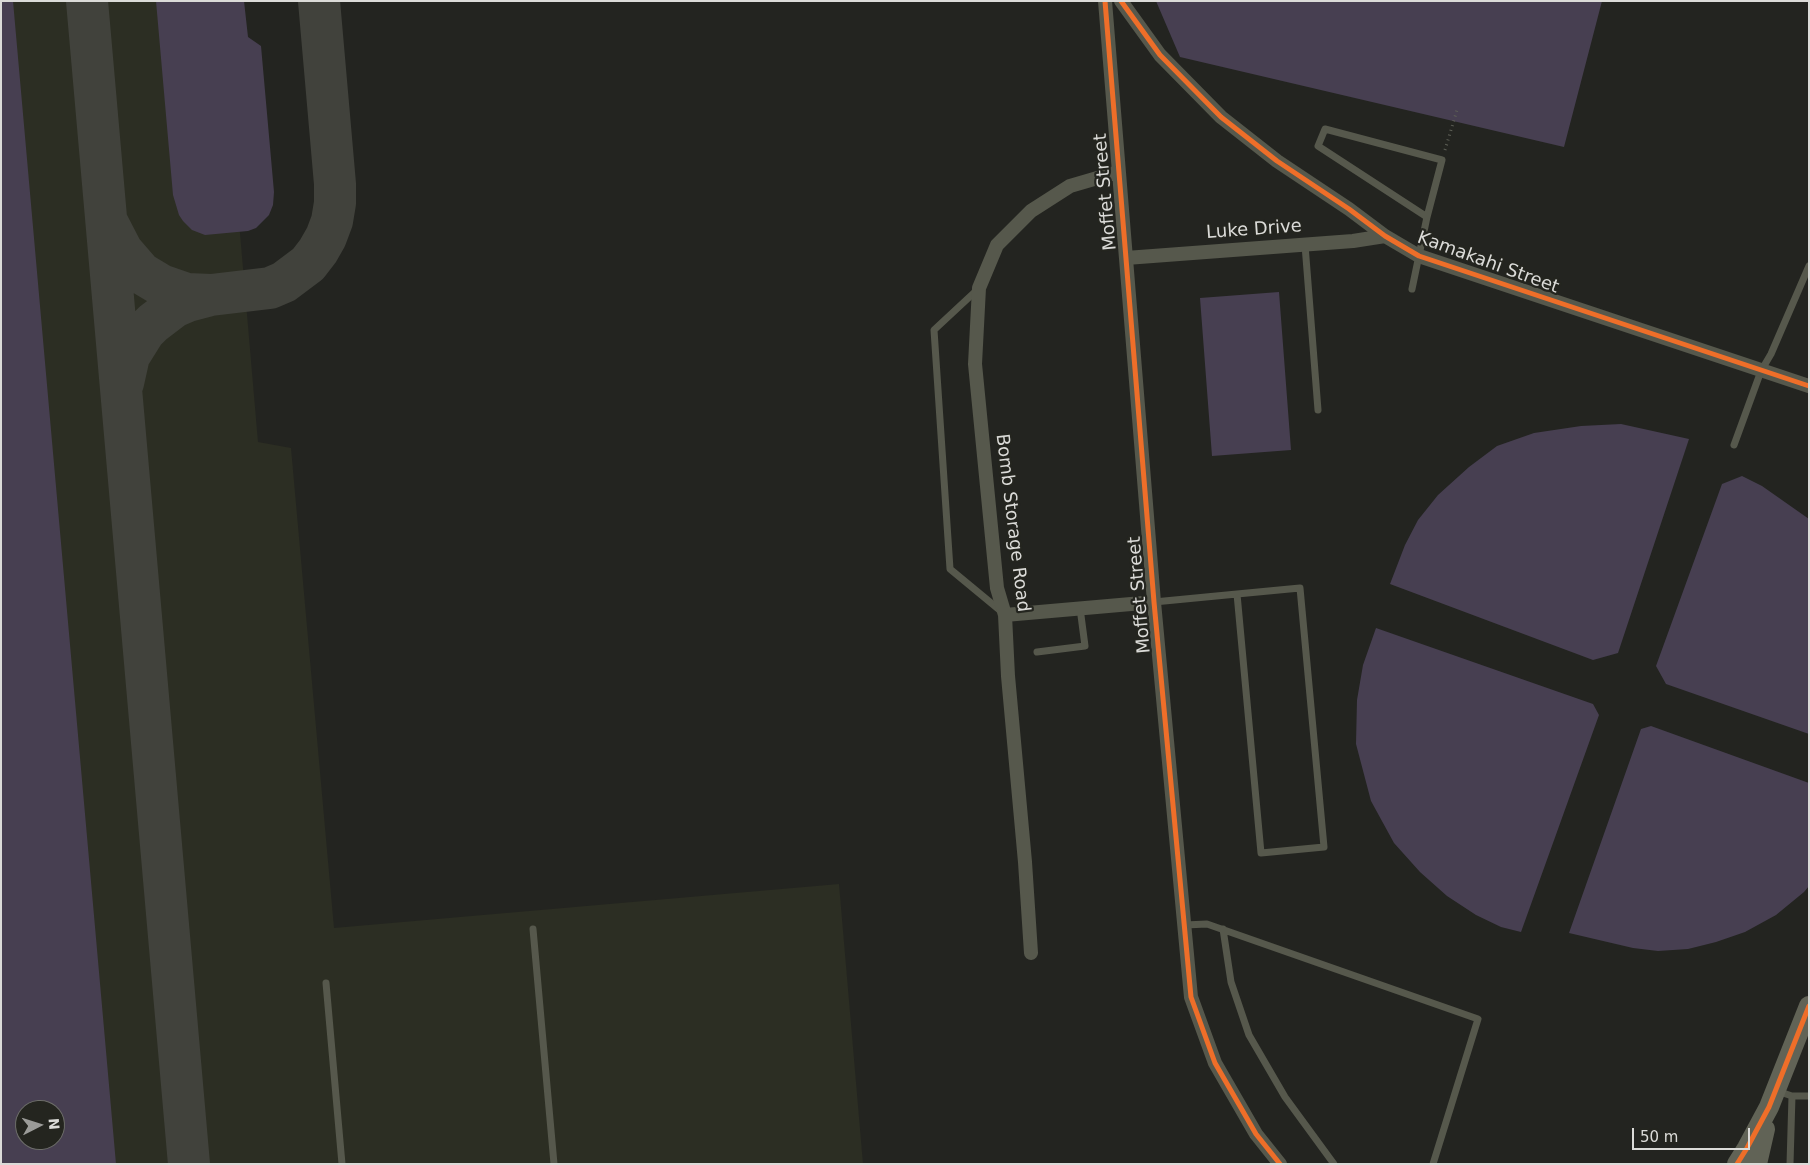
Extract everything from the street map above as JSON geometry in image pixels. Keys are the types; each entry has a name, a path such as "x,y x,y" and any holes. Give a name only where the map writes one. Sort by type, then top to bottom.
{"street":[{"name":"Moffet Street","path":"1105,1 1154,602 1191,997 1215,1063 1256,1134 1280,1164"},
{"name":"Kamakahi Street","path":"1121,1 1160,55 1221,117 1278,161 1350,209 1385,236 1419,256 1809,386"},
{"name":"Bomb Storage Road","path":"1031,953 1025,862 1008,676 1005,615 998,588 975,364 979,288 997,245 1031,211 1070,186 1118,172"},
{"name":"Luke Drive","path":"1126,258 1353,241 1385,236"},
{"path":"1005,615 1154,602"},
{"path":"1757,1164 1809,1006"},
{"path":"1737,1164 1779,1098"}],"lane":[{"path":"1412,289 1427,217 1442,160 1326,129 1318,146 1427,217"},
{"path":"1305,245 1318,410"},
{"path":"1734,445 1761,371 1771,354 1809,266"},
{"path":"979,288 934,330 950,569 1005,615"},
{"path":"1154,602 1237,594 1300,588 1324,847 1261,853 1237,594"},
{"path":"1037,652 1085,646 1080,608"},
{"path":"1185,925 1207,924 1223,929 1478,1019 1433,1164"},
{"path":"533,929 554,1164"},
{"path":"1223,929 1232,982 1249,1035 1285,1098 1334,1164"},
{"path":"326,983 342,1164"},
{"path":"1790,1164 1779,1098 1809,1096"}],"path":[{"path":"1442,160 1457,110"}],"shaded area":[{"path":"1,1 220,1 258,442 291,448 334,928 839,884 863,1164 1,1164"},
{"path":"1,1 13,1 116,1164 1,1164"},
{"path":"156,1 244,1 248,37 261,46 274,192 273,205 269,215 256,228 248,231 205,235 192,230 179,215 173,195"},
{"path":"1156,1 1602,1 1564,147 1180,57"},
{"path":"1279,292 1291,450 1212,456 1200,298"},
{"path":"1621,424 1689,439 1618,653 1593,660 1390,584 1405,545 1418,520 1438,495 1469,467 1497,446 1534,433 1581,426"},
{"path":"1742,476 1762,486 1809,519 1809,734 1666,684 1656,666 1722,484"},
{"path":"1376,628 1593,704 1599,715 1521,932 1501,927 1476,915 1447,896 1420,872 1394,843 1371,801 1356,744 1357,700 1363,665"},
{"path":"1651,726 1809,783 1809,886 1776,915 1745,932 1688,949 1658,951 1633,948 1569,933 1641,729"}],"taxiway":[{"path":"87,1 189,1164"},
{"path":"108,224 122,251 141,273 161,285 187,294 211,295 270,288 284,282 308,264 326,237 332,221 335,203 335,184 319,1"},
{"path":"123,383 129,356 144,332 174,307 211,295"}],"cycle path":[{"path":"1105,1 1154,602 1191,997 1215,1063 1256,1134 1280,1164"},
{"path":"1121,1 1160,55 1221,117 1277,161 1349,209 1385,236 1419,256 1809,386"},
{"path":"1737,1164 1769,1107 1809,1006"}]}
